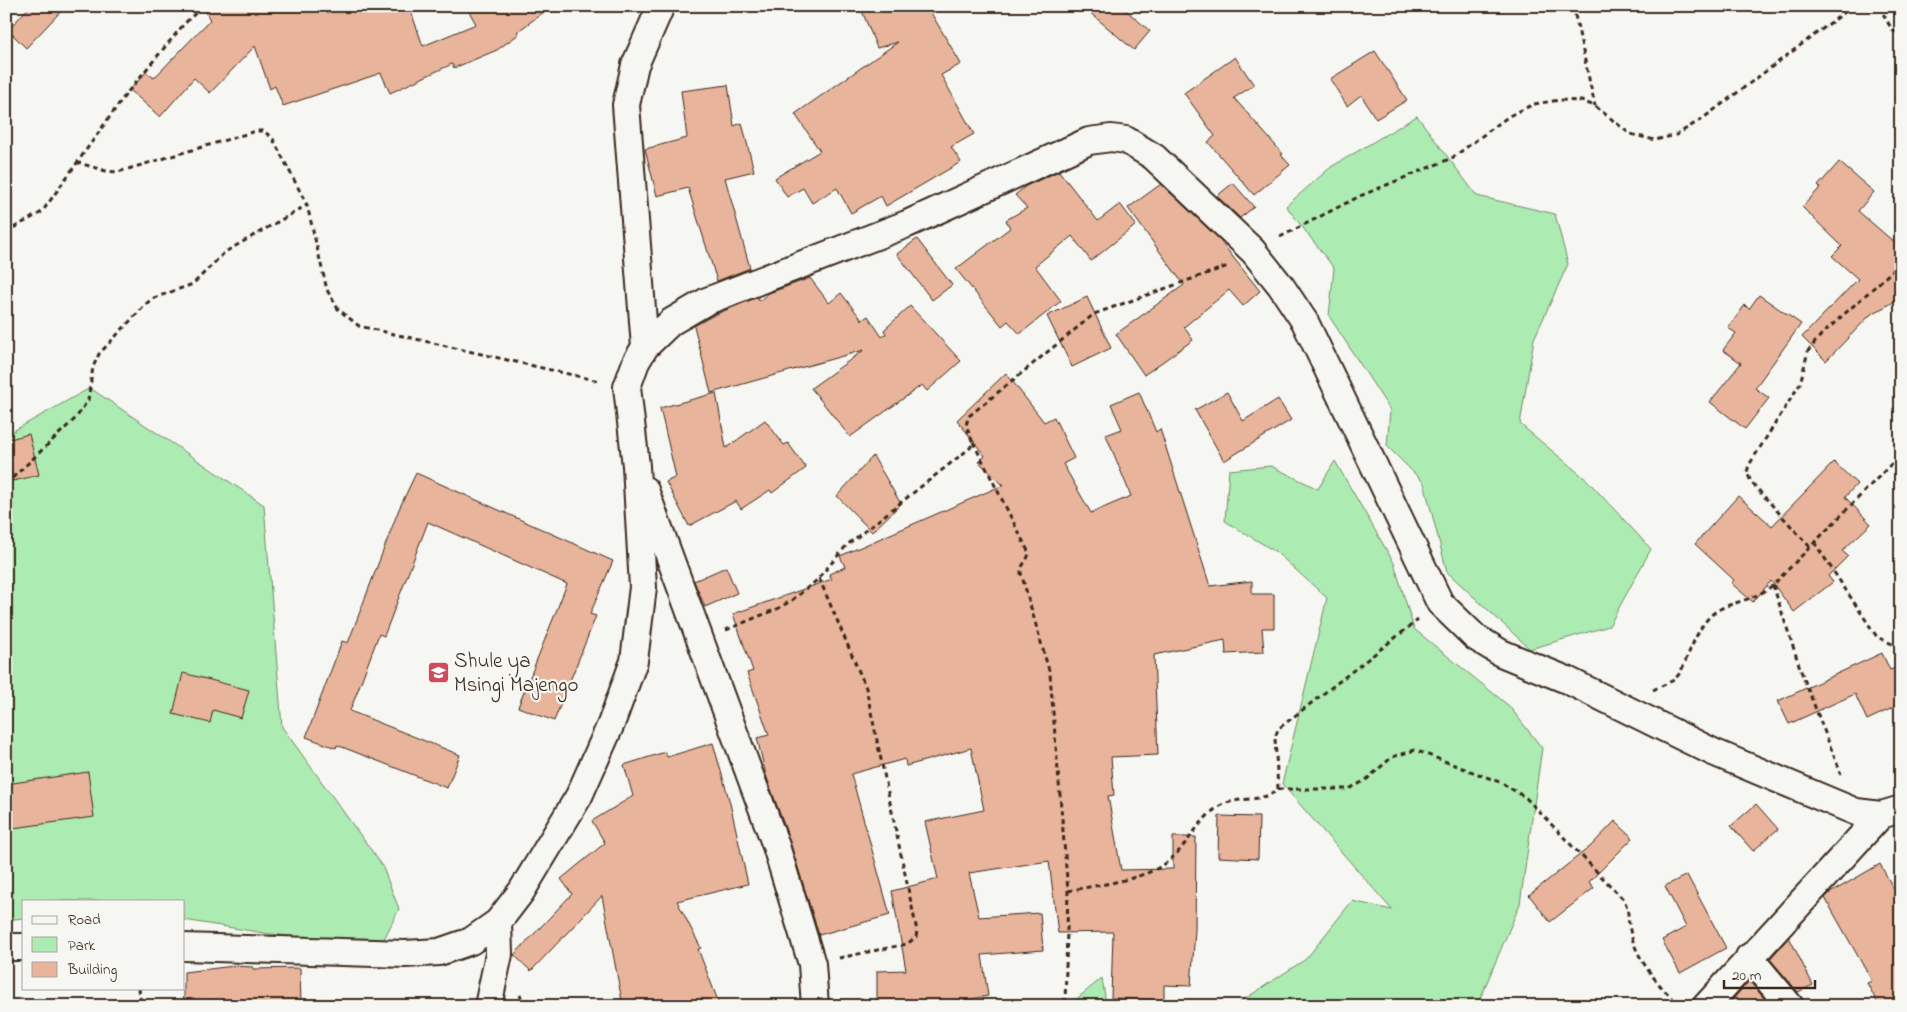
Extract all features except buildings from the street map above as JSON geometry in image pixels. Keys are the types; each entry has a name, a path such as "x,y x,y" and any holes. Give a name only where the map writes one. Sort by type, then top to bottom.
{"street":[{"path":"645,347 626,105 635,65 661,6"},
{"path":"185,947 405,954 439,952 471,941 498,922 521,892 579,796 611,724 634,661 643,587 636,466 628,387 636,362 645,347 671,322 706,301 907,224 1089,141 1111,138 1126,140 1154,157 1255,254 1295,305 1305,322 1440,603 1475,637 1500,653 1567,680 1713,752 1879,812 1706,1006"},
{"path":"636,466 702,640 776,846 812,964 815,1006"},
{"path":"488,1006 499,954 498,922"},
{"path":"6,947 22,947"},
{"path":"1749,957 1790,1006"}],"path":[{"path":"6,232 42,212 126,94 184,24 203,6"},
{"path":"1572,6 1595,106"},
{"path":"1065,1006 1068,891 1050,674 1021,574 1021,568 1028,559 1029,553 973,441 966,425 969,416 1094,314 1255,254 1360,196 1452,158 1520,110 1534,104 1560,100 1581,101 1595,106 1630,134 1655,140 1676,135 1702,119 1853,6"},
{"path":"1879,6 1892,30 1901,35"},
{"path":"76,162 100,170 118,172 256,131 264,131 273,139 307,205 327,290 338,309 359,326 628,387"},
{"path":"6,484 76,418 88,400 93,367 99,354 147,303 154,298 193,284 226,252 307,205"},
{"path":"1810,547 1751,482 1748,472 1749,465 1796,391 1803,377 1808,351 1821,335 1901,263"},
{"path":"702,640 778,608 819,578 847,545 970,448 973,441"},
{"path":"1616,704 1674,680 1680,674 1709,618 1722,608 1762,594 1773,585 1901,454"},
{"path":"1814,542 1878,637 1901,648"},
{"path":"812,964 907,944 916,937 917,931 866,688 819,578"},
{"path":"1773,585 1801,671 1879,812"},
{"path":"1278,789 1275,738 1278,729 1440,603"},
{"path":"1068,891 1153,872 1174,857 1208,816 1220,806 1239,798 1264,798 1278,789 1349,789 1366,780 1392,757 1415,750 1511,787 1526,798 1624,900 1630,911 1630,931 1651,976 1680,1006"},
{"path":"139,990 141,1006"}],"green space":[{"path":"1417,116 1477,196 1555,214 1568,264 1534,339 1520,424 1587,480 1651,549 1609,626 1530,649 1447,572 1424,483 1387,446 1390,410 1329,316 1334,268 1286,206 1331,167"},
{"path":"90,388 264,505 282,727 382,865 399,909 381,945 270,934 185,920 185,900 22,900 22,918 6,920 6,435"},
{"path":"1335,461 1394,563 1414,629 1509,706 1542,748 1520,904 1477,1006 1234,1006 1306,959 1352,901 1392,910 1282,784 1327,598 1276,552 1225,521 1229,470 1271,466 1318,489"},
{"path":"1102,978 1106,1003 1114,1006 1068,1006"}],"place":[{"name":"Shule ya Msingi Majengo","path":"438,672"}]}
